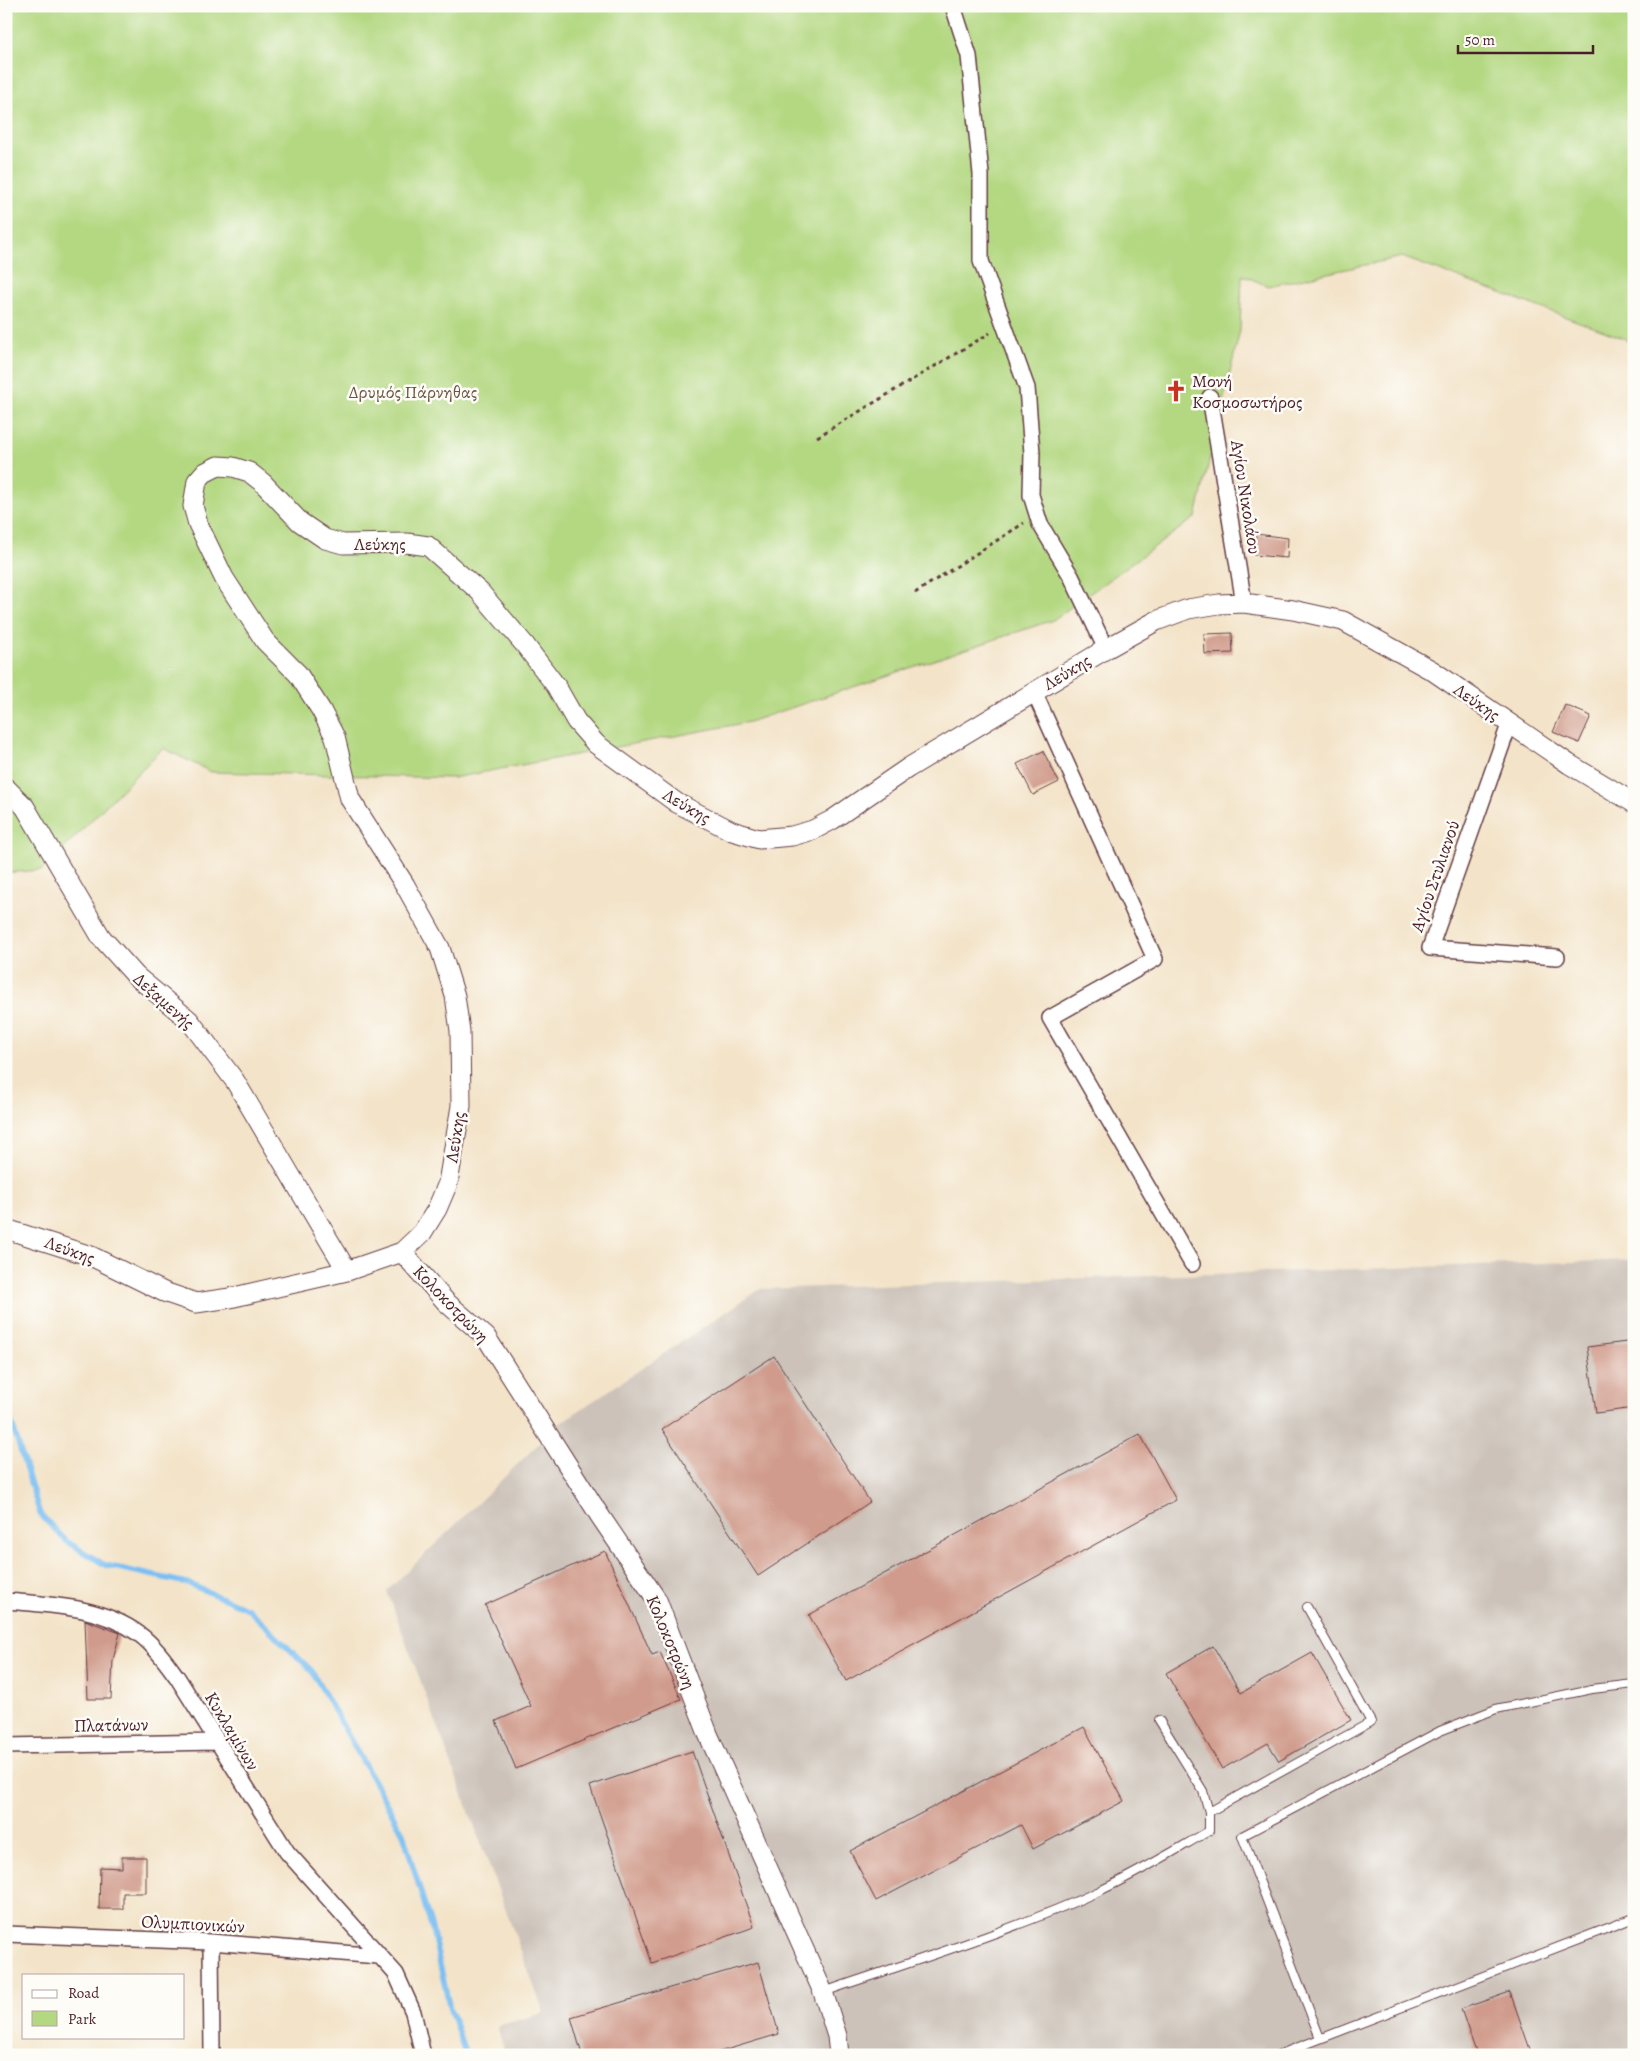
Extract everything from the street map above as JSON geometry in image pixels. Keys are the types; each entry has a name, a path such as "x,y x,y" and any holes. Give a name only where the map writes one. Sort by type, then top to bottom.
{"street":[{"path":"953,6 969,56 981,174 981,261 1027,388 1032,453 1031,495 1040,524 1071,576 1106,649"},
{"name":"Αγίου Νικολάου","path":"1210,397 1244,603"},
{"name":"Λεύκης","path":"6,1229 91,1256 164,1292 196,1303 230,1298 347,1270 402,1252 422,1233 448,1183 461,1106 460,1031 455,996 440,948 405,885 350,799 335,737 321,710 298,674 265,641 224,578 198,524 193,506 194,490 197,481 204,473 218,466 233,467 248,472 263,483 300,522 324,539 343,544 407,543 428,546 480,592 525,645 556,686 576,721 596,744 677,803 732,831 760,839 792,836 813,830 832,820 908,768 1156,621 1188,609 1219,604 1244,603 1294,610 1343,621 1433,671 1509,724 1634,803"},
{"path":"1034,692 1155,959 1050,1018 1192,1264"},
{"name":"Αγίου Στυλιανού","path":"1509,724 1430,948 1557,958"},
{"name":"Δεξαμενής","path":"6,788 25,807 101,937 136,976 189,1020 235,1081 347,1270"},
{"name":"Κολοκοτρώνη","path":"402,1252 446,1302 486,1337 657,1600 708,1734 823,1992 837,2036 840,2055"},
{"name":"Κυκλαμίνων","path":"6,1602 68,1607 93,1613 138,1634 162,1656 287,1852 396,1974 413,2012 423,2055"},
{"name":"Πλατάνων","path":"6,1746 217,1742"},
{"name":"Ολυμπιονικών","path":"6,1934 211,1942 378,1956"},
{"path":"211,1942 212,2055"}],"lane":[{"path":"1209,1812 1371,1722 1307,1608"},
{"path":"1320,2038 1242,1836 1440,1731 1496,1709 1592,1689 1634,1684"},
{"path":"823,1992 964,1944 1094,1893 1145,1868 1209,1830 1209,1812 1202,1791 1159,1720"},
{"path":"1278,2055 1634,1918"}],"path":[{"path":"817,437 1005,324"},
{"path":"915,593 1037,515"}],"shaded area":[{"path":"1634,1260 1634,2055 506,2055 497,2026 544,2013 387,1591 559,1424 760,1289"}],"green space":[{"name":"Δρυμός Πάρνηθας","path":"6,6 1634,6 1634,342 1402,257 1268,286 1242,275 1240,330 1196,517 1053,620 749,722 453,778 211,772 163,748 42,870 6,873"}],"building":[{"path":"1256,534 1288,538 1287,558 1254,555"},
{"path":"1232,633 1233,653 1205,654 1204,634"},
{"path":"1565,705 1591,716 1579,743 1553,732"},
{"path":"1043,751 1059,782 1033,795 1017,764"},
{"path":"1634,1341 1634,1408 1596,1413 1587,1347"},
{"path":"774,1356 870,1502 758,1576 662,1429"},
{"path":"1140,1434 1176,1500 846,1681 809,1615"},
{"path":"605,1551 652,1655 660,1652 681,1699 516,1769 496,1721 531,1706 485,1605"},
{"path":"85,1620 120,1633 113,1660 111,1699 88,1699"},
{"path":"1213,1646 1241,1693 1312,1653 1351,1720 1279,1761 1268,1743 1222,1769 1166,1673"},
{"path":"1084,1727 1124,1801 1033,1849 1021,1825 876,1901 850,1851"},
{"path":"692,1751 754,1927 652,1963 590,1786"},
{"path":"122,1857 146,1857 146,1893 123,1893 123,1909 99,1909 100,1867 122,1868"},
{"path":"758,1962 779,2034 709,2055 582,2055 571,2017"},
{"path":"1510,1992 1532,2055 1477,2055 1461,2009"}],"waterway":[{"path":"6,1411 9,1414 40,1514 66,1541 105,1565 187,1583 248,1609 312,1671 403,1833 432,1929 450,2009 466,2055"}],"place":[{"name":"Μονή Κοσμοσωτήρος","path":"1176,391"}]}
